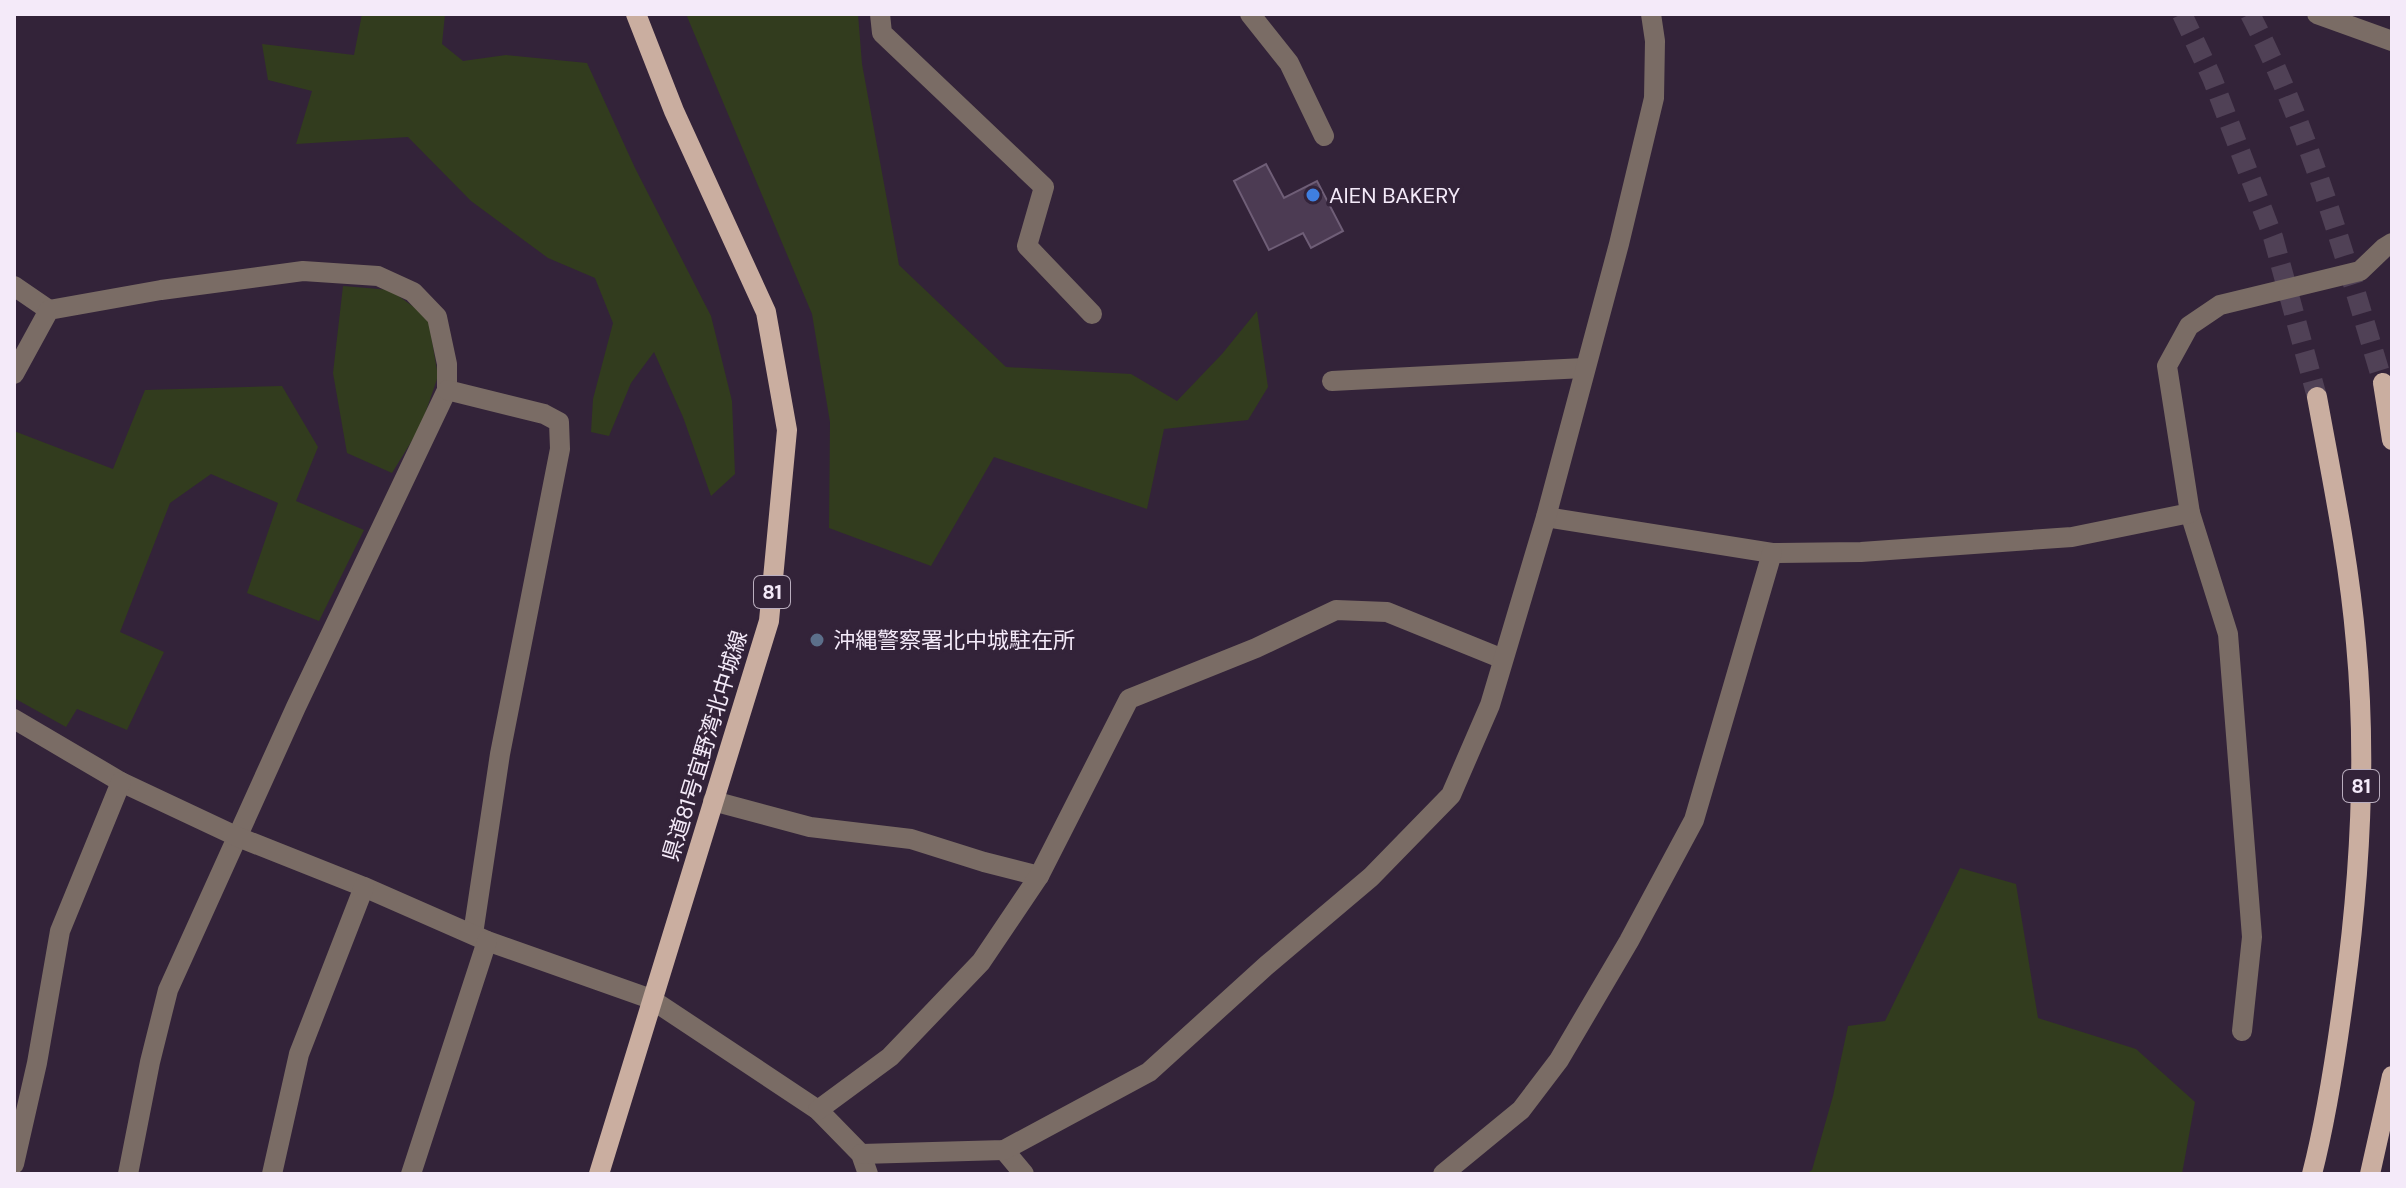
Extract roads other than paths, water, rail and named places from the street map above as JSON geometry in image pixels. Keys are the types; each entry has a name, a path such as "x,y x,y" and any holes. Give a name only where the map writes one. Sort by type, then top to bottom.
{"main road":[{"name":"県道81号宜野湾北中城線","path":"599,1174 769,621 787,430 766,312 674,111 636,14"},
{"path":"2383,383 2392,440"},
{"name":"81","path":"2312,1174 2337,1048 2352,936 2361,779 2356,644 2340,520 2317,397"},
{"path":"2370,1174 2392,1076"}],"street":[{"path":"880,14 882,33 1044,187 1027,246 1092,314"},
{"path":"1250,14 1289,63 1324,136"},
{"path":"861,1154 1004,1150 1149,1072 1267,965 1371,877 1451,795 1490,705 1546,517 1619,244 1654,98 1655,41 1651,14"},
{"path":"2317,14 2392,41"},
{"path":"2242,1031 2252,937 2228,634 2190,513 2167,366 2189,326 2220,305 2360,271 2392,243"},
{"path":"14,286 49,310 161,290 303,271 378,276 413,292 437,317 447,364 447,390 296,707 168,990 128,1174"},
{"path":"14,374 49,310"},
{"path":"1332,381 1584,368"},
{"path":"411,1174 480,938 500,754 560,449 559,422 544,414 447,390"},
{"path":"1546,517 1772,553 1861,552 2072,537 2190,513"},
{"path":"1443,1174 1521,1110 1559,1060 1629,941 1694,820 1772,553"},
{"path":"818,1110 890,1057 981,962 1039,876 1129,699 1256,648 1336,610 1387,612 1503,659"},
{"path":"14,719 121,782 238,837 480,938 651,999 818,1110 861,1154 868,1174"},
{"path":"14,1164 37,1063 60,931 121,782"},
{"path":"713,801 810,827 911,839 1039,876"},
{"path":"272,1174 299,1054 364,887"},
{"path":"1004,1150 1024,1174"}],"tunnel":[{"path":"2182,14 2212,78 2273,237 2317,397"},
{"path":"2250,14 2291,103 2308,149 2383,383"}],"place":[{"name":"AIEN BAKERY","path":"1313,195"},
{"name":"沖縄警察署北中城駐在所","path":"817,640"}]}
